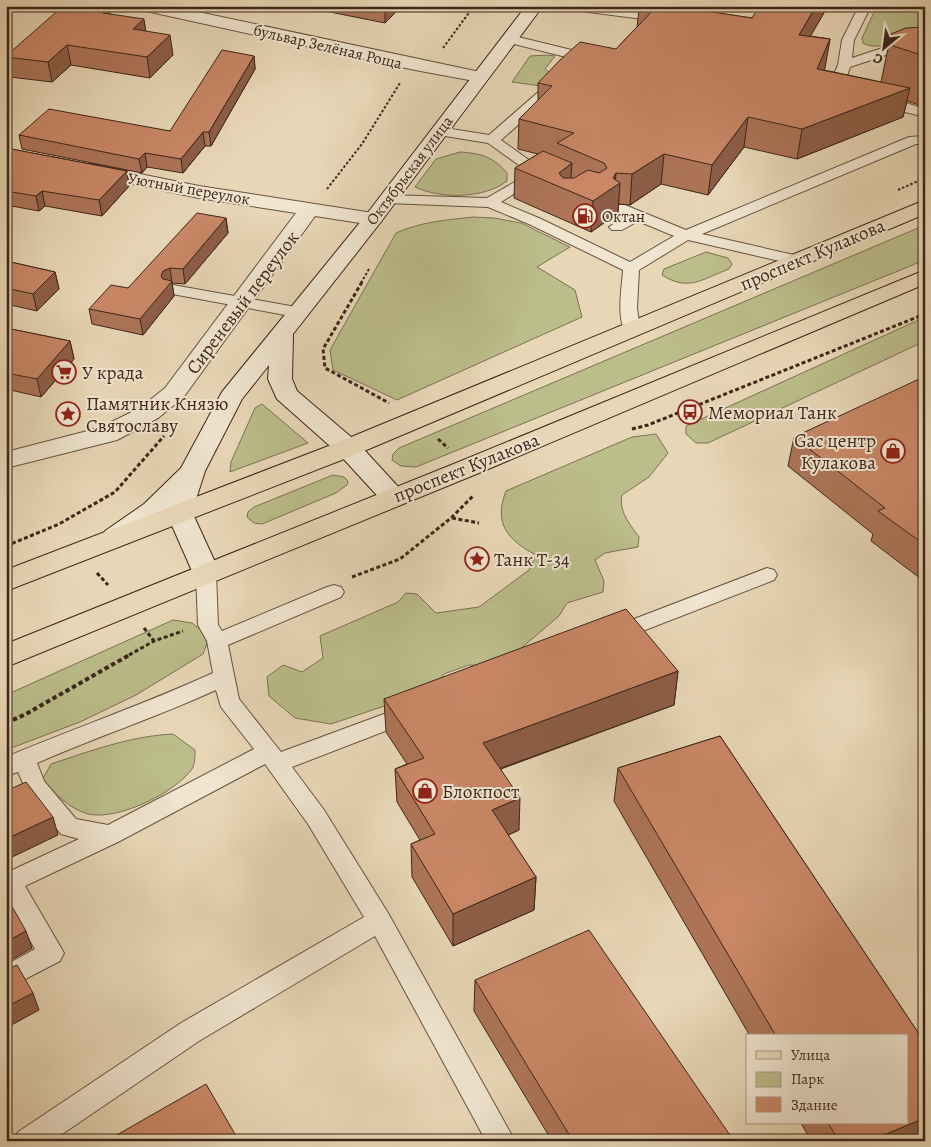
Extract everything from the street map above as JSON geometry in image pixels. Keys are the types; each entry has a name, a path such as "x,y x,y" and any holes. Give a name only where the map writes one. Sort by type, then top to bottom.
{"main road":[{"name":"бульвар Зелёная Роща","path":"146,6 415,65 480,77"},
{"name":"Октябрьская улица","path":"178,512 192,471 231,397 296,312 373,219 536,6"},
{"name":"Уютный переулок","path":"71,166 199,192 373,219"},
{"name":"проспект Кулакова","path":"6,581 178,512 348,448 925,206"},
{"name":"Сиреневый переулок","path":"6,460 108,434 148,413 174,394 311,208"},
{"name":"проспект Кулакова","path":"6,656 924,277"},
{"path":"282,332 280,379 286,394 348,448 393,497"},
{"name":"проспект Кулакова","path":"114,537 153,510 192,471"},
{"path":"178,512 206,573"}],"lane":[{"path":"573,6 643,15"},
{"path":"681,20 701,22 713,6"},
{"path":"865,6 848,40 845,65 840,76 846,85 886,102 925,113"},
{"path":"845,65 925,38"},
{"path":"492,140 581,61 579,56 510,39"},
{"path":"439,131 492,140 545,175 490,203"},
{"path":"631,268 686,235 914,140 925,140"},
{"path":"387,199 490,203 543,218 586,245 631,268"},
{"path":"620,208 686,235 797,260"},
{"path":"617,227 637,215"},
{"path":"586,245 601,236"},
{"path":"631,268 629,308 632,330"},
{"path":"173,290 296,312"},
{"path":"206,573 208,625 217,641 229,701 273,757 316,817 379,922 501,1141"},
{"path":"592,642 767,575"},
{"path":"217,641 334,592"},
{"path":"110,836 69,826 15,763 89,731 165,704 224,676"},
{"path":"6,978 51,953 8,883 273,757 425,706"},
{"path":"28,1141 190,1032 379,922"}],"path":[{"path":"630,430 648,425 925,314"},
{"path":"451,518 479,523"},
{"path":"6,723 26,714 154,641"}],"green space":[{"path":"877,6 925,6 925,31 886,45 870,46 863,43 862,38"},
{"path":"530,56 555,56 545,69 554,76 541,86 512,82"},
{"path":"460,152 474,153 497,163 507,173 507,181 486,191 462,195 437,194 415,187 436,159"},
{"path":"473,217 494,218 521,223 570,247 537,267 575,290 582,317 397,400 333,370 330,350 396,233 443,220"},
{"path":"925,225 925,260 416,467 401,466 392,460 393,454 399,448"},
{"path":"706,252 728,258 732,264 729,269 696,282 680,283 662,275 664,269"},
{"path":"925,317 925,341 708,443 696,443 686,434 686,426"},
{"path":"262,404 308,443 230,472 231,462 255,408"},
{"path":"656,434 668,453 649,477 622,495 621,501 623,512 628,522 639,537 638,547 605,553 595,560 604,581 603,592 567,603 559,616 499,667 469,665 444,674 432,690 331,724 295,718 269,696 267,677 283,665 302,672 323,658 320,636 398,602 406,593 417,594 436,613 479,607 529,570 536,555 511,537 502,522 502,503 506,491 632,437"},
{"path":"333,475 344,477 348,481 347,485 336,493 262,524 254,523 247,517 248,512 254,507"},
{"path":"173,620 192,623 204,632 207,644 203,654 136,695 80,722 6,750 6,695"},
{"path":"173,734 195,750 192,769 173,787 159,796 129,809 100,815 88,814 68,804 42,780 51,764 126,741"}],"building":[{"path":"63,6 109,7 103,13 144,19 133,29 170,35 147,57 67,45 48,62 6,57"},
{"path":"369,6 388,6 385,9"},
{"path":"657,6 672,6 752,18 759,6 816,6 799,35 830,39 817,69 910,88 802,129 748,117 712,165 664,154 632,174 616,173 613,178 620,183 593,201 515,168 543,151 572,163 559,173 563,178 574,178 588,170 599,173 607,168 604,163 557,143 574,133 519,119 552,86 538,83 580,42 616,49"},
{"path":"925,27 925,56 893,46 891,34 906,28"},
{"path":"222,50 254,56 209,132 203,132 181,159 145,153 139,159 19,135 49,109 170,131"},
{"path":"6,148 127,171 99,200 42,191 36,196 6,191"},
{"path":"197,213 226,218 183,269 170,268 163,271 161,276 163,279 172,281 140,319 89,309 111,285 128,288"},
{"path":"6,261 55,272 33,294 6,288"},
{"path":"6,328 70,341 37,379 6,373"},
{"path":"917,380 925,381 925,545 878,511 885,508 794,437"},
{"path":"626,609 678,671 483,743 520,798 492,810 536,877 453,914 411,844 435,834 395,769 424,758 384,699"},
{"path":"720,736 925,1043 925,1118 869,1141 839,1141 829,1124 908,1124 908,1034 775,1034 618,768"},
{"path":"26,782 53,817 6,839 6,791"},
{"path":"6,896 26,931 6,942"},
{"path":"589,930 734,1141 573,1141 475,980"},
{"path":"17,965 33,993 6,1007 6,970"},
{"path":"206,1084 239,1141 108,1140"}],"place":[{"name":"Октан","path":"585,216"},
{"name":"У крада","path":"64,372"},
{"name":"Мемориал Танк","path":"690,412"},
{"name":"Памятник Князю Святославу","path":"68,414"},
{"name":"Gac центр Кулакова","path":"893,451"},
{"name":"Танк Т-34","path":"477,559"},
{"name":"Блокпост","path":"425,791"}]}
